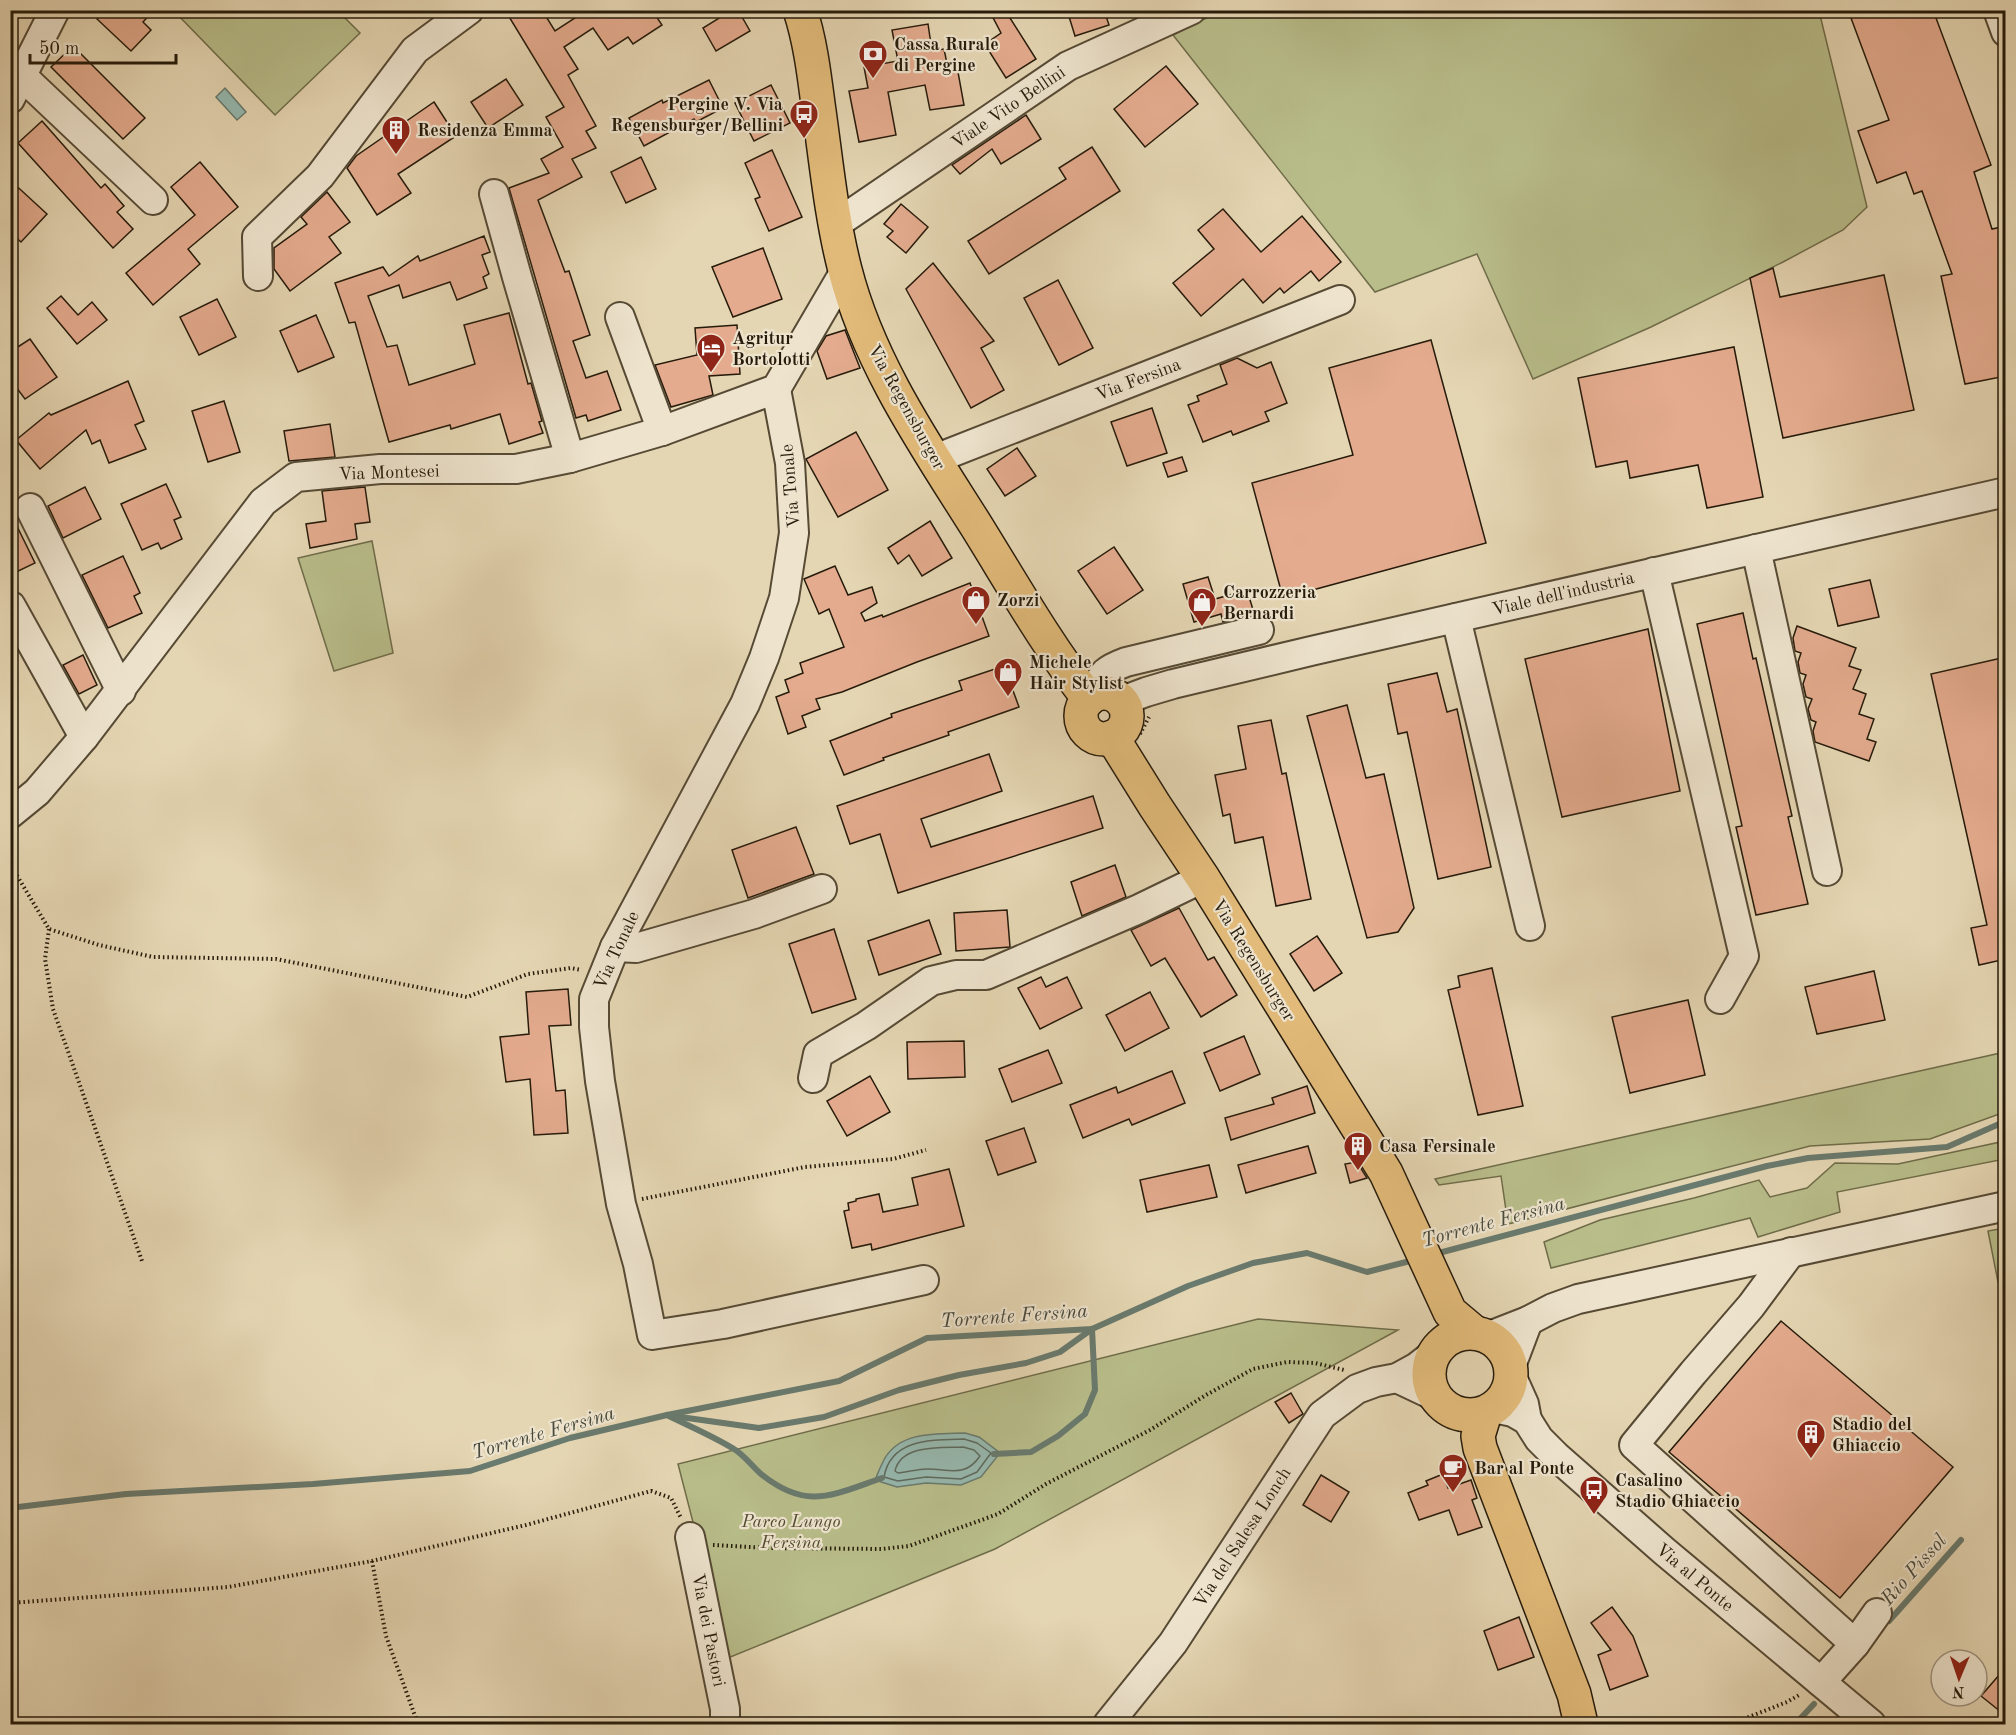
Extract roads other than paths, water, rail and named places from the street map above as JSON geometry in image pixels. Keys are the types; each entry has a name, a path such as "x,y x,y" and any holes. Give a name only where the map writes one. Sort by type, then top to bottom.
{"main road":[{"name":"Via Regensburger","path":"800,10 813,66 845,271 866,332 892,387 1045,636 1104,698 1127,712 1127,720 1119,734 1112,737 1316,1058 1392,1185 1450,1312"},
{"path":"1493,1482 1430,1386 1430,1363 1439,1348 1450,1312 1481,1335 1498,1344 1506,1354 1511,1370 1509,1388 1503,1399 1490,1411 1478,1436 1480,1448 1493,1482 1574,1694 1581,1725"},
{"path":"1439,1348 1458,1335 1481,1335"},
{"path":"1441,1403 1460,1414 1473,1416 1490,1411"}],"street":[{"path":"55,10 16,88 153,200"},
{"path":"258,276 257,237 321,176 415,50 469,10"},
{"name":"Viale Vito Bellini","path":"836,224 1068,66 1191,10"},
{"path":"1998,10 2006,32"},
{"path":"494,194 570,458"},
{"path":"776,389 845,271"},
{"name":"Via Fersina","path":"935,459 1340,300"},
{"path":"620,317 662,431"},
{"name":"Via Montesei","path":"10,814 37,792 121,692 263,502 296,477 380,469 516,469 570,458 662,431 776,389"},
{"name":"Via Tonale","path":"776,389 790,463 794,533 783,598 764,658 745,704 615,947 594,999 594,1027 600,1081 621,1204 638,1264 652,1335 723,1324 924,1280"},
{"name":"Viale dell'industria","path":"1104,698 1146,692 1456,618 2006,492"},
{"path":"30,508 121,692"},
{"path":"1756,549 1827,871"},
{"path":"1654,572 1744,956 1720,999"},
{"path":"11,606 84,737"},
{"path":"1456,618 1530,926"},
{"path":"1104,698 1099,686 1102,674 1112,667 1260,630"},
{"path":"813,1078 818,1054 866,1026 931,981 956,975 986,975 1139,909 1203,878"},
{"path":"615,947 636,948 754,914 822,889"},
{"path":"1481,1335 1528,1321 1553,1308 1578,1299 2006,1206"},
{"path":"1791,1252 1751,1306 1634,1445 1855,1644"},
{"path":"1511,1370 1528,1321"},
{"name":"Via del Salesa Lonch","path":"1108,1725 1173,1643 1322,1415 1357,1389 1397,1378 1417,1367 1439,1348"},
{"name":"Via al Ponte","path":"1511,1370 1524,1404 1527,1420 1539,1439 1556,1456 1759,1631 1828,1675 1871,1725"},
{"path":"1397,1378 1441,1403"},
{"path":"1490,1411 1513,1412 1527,1420"},
{"name":"Via dei Pastori","path":"690,1537 725,1709 725,1725"},
{"path":"1828,1675 1855,1644 1877,1613"}],"water":[{"path":"225,88 246,112 237,120 216,97"},
{"path":"965,1433 979,1437 1000,1453 981,1477 961,1485 926,1483 897,1487 875,1480 885,1458 900,1443 910,1438 932,1434"}],"waterway":[{"name":"Torrente Fersina","path":"1435,1254 1767,1166 1808,1158 1947,1147 2006,1121"},
{"name":"Torrente Fersina","path":"10,1508 126,1494 313,1484 470,1471 570,1438 667,1415 839,1381 927,1338 1092,1329 1188,1286 1253,1263 1307,1253 1367,1272 1414,1260"},
{"path":"673,1416 759,1428 824,1417 899,1390 959,1375 1026,1363 1060,1352 1092,1329"},
{"path":"994,1454 1031,1452 1058,1436 1085,1414 1095,1390 1092,1329"},
{"path":"667,1415 734,1449 761,1474 792,1493 806,1496 834,1494 882,1478"},
{"name":"Rio Pissol","path":"1889,1621 1961,1540"},
{"name":"Rio Pissol","path":"1789,1724 1798,1721 1814,1704"}],"place":[{"name":"Cassa Rurale di Pergine","path":"873,80"},
{"name":"Pergine V. Via Regensburger/Bellini","path":"804,140"},
{"name":"Residenza Emma","path":"396,156"},
{"name":"Agritur Bortolotti","path":"711,374"},
{"name":"Zorzi","path":"976,626"},
{"name":"Carrozzeria Bernardi","path":"1202,628"},
{"name":"Michele Hair Stylist","path":"1008,698"},
{"name":"Casa Fersinale","path":"1358,1172"},
{"name":"Stadio del Ghiaccio","path":"1811,1460"},
{"name":"Bar al Ponte","path":"1453,1494"},
{"name":"Casalino Stadio Ghiaccio","path":"1594,1516"}],"park label":[{"name":"Parco Lungo Fersina","path":"791,1531"}]}
